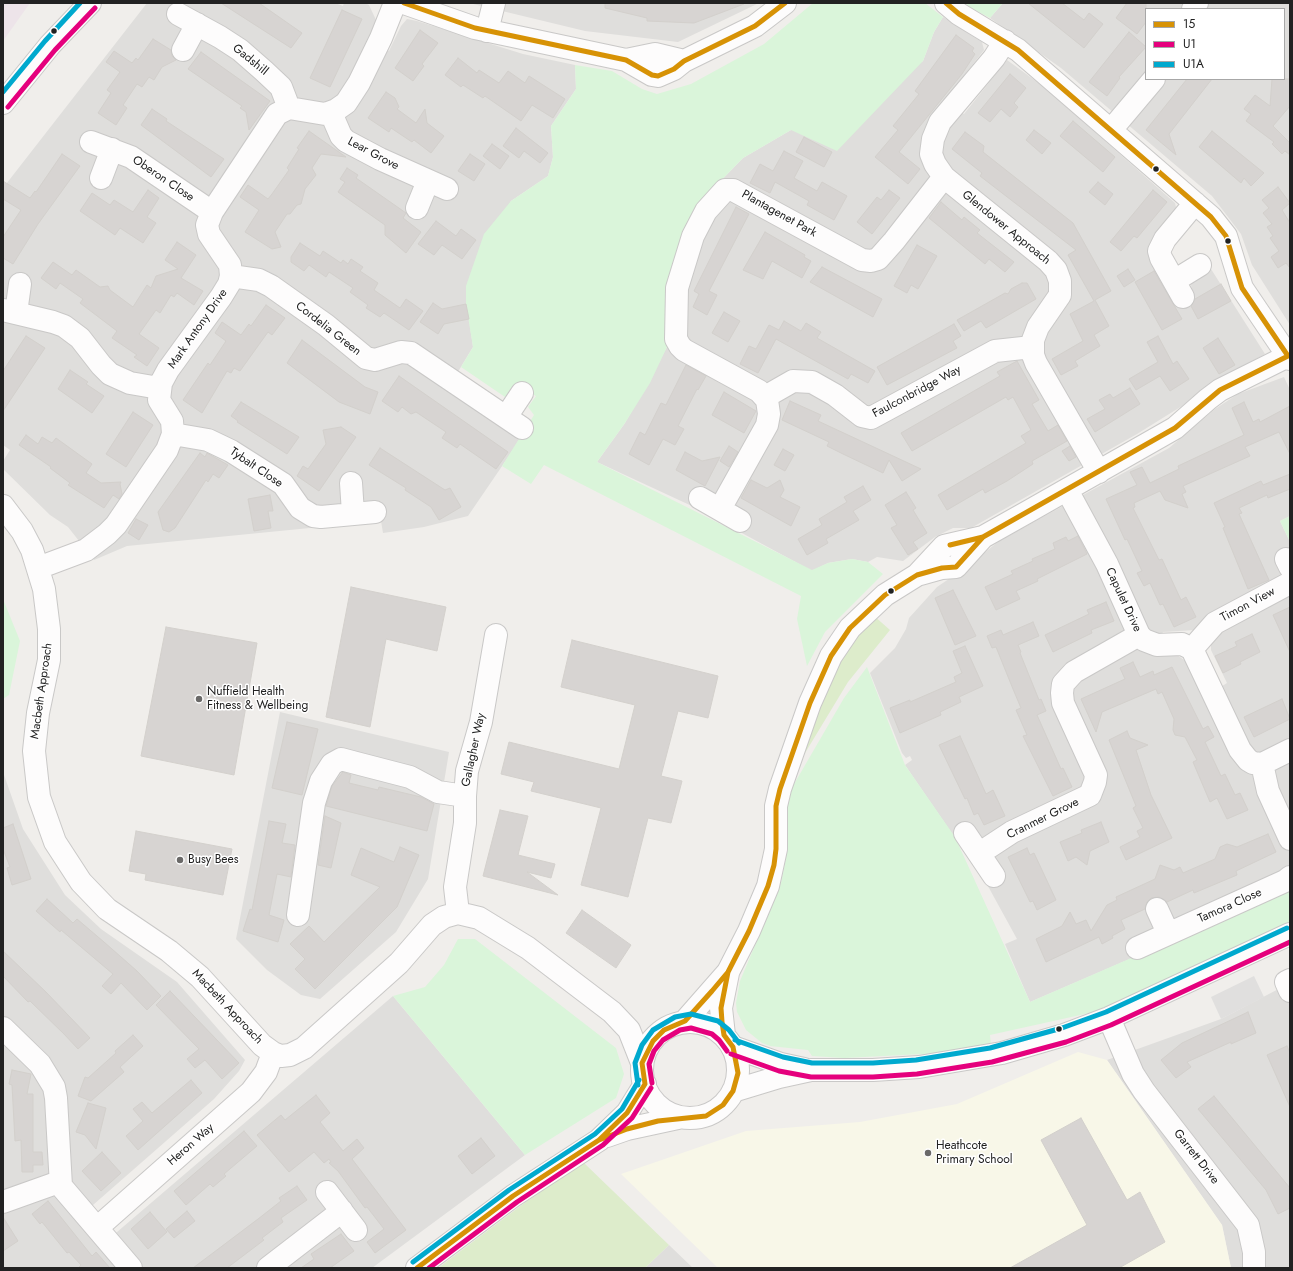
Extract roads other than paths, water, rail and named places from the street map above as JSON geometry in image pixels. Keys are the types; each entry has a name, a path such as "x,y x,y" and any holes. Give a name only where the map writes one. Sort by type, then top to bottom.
{"street":[{"path":"3,103 50,45 90,3"},
{"path":"289,108 306,110 319,114 331,113 342,107 352,93 381,38 395,3"},
{"path":"404,3 452,21 487,31 626,60 655,54 684,60 755,26 785,3"},
{"path":"487,31 494,3"},
{"path":"599,1140 627,1129 678,1118 706,1116 723,1105 733,1091 736,1082 738,1065 728,1041 721,1008 728,972 749,931 768,886 776,849 776,806 822,673 842,638 861,616 885,595 917,575 942,568 956,567 983,537 1179,425 1208,398 1220,390 1289,357 1242,288 1223,232 1211,217 1042,70 1005,41 959,14 946,3"},
{"name":"Gadshill","path":"178,14 240,50 280,86 289,108"},
{"path":"183,50 197,24"},
{"name":"Glendower Approach","path":"1005,41 994,58 937,128 933,139 931,154 935,164 944,177 1048,261 1058,275 1060,281 1060,295 1038,327 1032,347"},
{"path":"1111,130 1153,80"},
{"name":"Mark Antony Drive","path":"160,388 163,378 168,370 222,297 229,284 231,276 230,265 209,234 207,225 212,212 277,114 289,108"},
{"name":"Lear Grove","path":"331,113 341,136 346,141 380,160 438,185 417,208"},
{"name":"Oberon Close","path":"91,142 131,156 212,212"},
{"path":"101,178 112,150"},
{"name":"Plantagenet Park","path":"765,397 752,386 684,350 676,338 677,288 692,236 706,211 725,190 733,190 862,260 871,261 878,259 894,241 944,177"},
{"path":"1195,203 1161,244 1159,251 1161,258 1178,289 1200,265"},
{"name":"Cordelia Green","path":"231,276 259,280 271,286 326,325 366,358 375,360 401,352 411,353 514,423 522,393"},
{"path":"20,284 9,312 64,326 80,338 110,374 130,383 160,388 159,400 172,421 173,434 167,450 116,525 107,534 86,550 38,568"},
{"path":"1032,347 1036,362 1099,472"},
{"name":"Faulconbridge Way","path":"765,397 793,381 812,382 834,395 862,416 871,418 995,351 1032,347"},
{"path":"720,509 769,420 769,407 765,397"},
{"name":"Tybalt Close","path":"173,434 208,440 231,451 283,484 300,508 313,516 321,517 375,512"},
{"path":"351,483 353,513"},
{"name":"Capulet Drive","path":"1067,490 1104,558 1139,635 1144,640 1157,645 1182,644 1192,649"},
{"path":"700,498 740,521"},
{"name":"Macbeth Approach","path":"3,506 22,531 38,568 44,589 50,644 47,675 35,732 35,769 43,812 55,842 75,874 97,900 113,914 169,951 200,977 262,1045 273,1053"},
{"name":"Timon View","path":"1192,649 1215,623 1290,583"},
{"name":"Gallagher Way","path":"458,913 455,887 465,823 465,796 468,771 481,722 496,635"},
{"name":"Cranmer Grove","path":"980,853 1012,832 1090,795 1096,782 1096,775 1063,703 1063,684 1074,672 1139,635"},
{"path":"1192,649 1240,750 1248,760 1253,763 1262,764 1290,750"},
{"path":"298,915 314,803 321,781 332,764 341,759 356,762 410,777 438,792 465,796"},
{"path":"1262,764 1268,791 1290,839"},
{"path":"965,833 980,853 994,876"},
{"name":"Tamora Close","path":"1137,948 1285,881 1290,877"},
{"path":"1157,909 1168,933"},
{"path":"273,1053 281,1056 290,1055 304,1048 399,964 432,925 444,917 458,913 479,918 528,948 571,979 624,1022 636,1044 643,1074 656,1104 664,1111 678,1118"},
{"path":"733,1091 779,1076 811,1070 873,1070 945,1063 1002,1052 1064,1035 1109,1018 1290,934"},
{"path":"417,1268 513,1196 599,1140 627,1113 643,1074 652,1041 658,1035 678,1024 728,972"},
{"name":"Garrett Drive","path":"1109,1018 1133,1074 1144,1091 1248,1225 1254,1252 1254,1268"},
{"path":"624,1022 659,1028 678,1024 706,1024 715,1028 728,1041 781,1064 811,1070"},
{"path":"6,1036 45,1070 54,1087 56,1098 59,1182 68,1196 131,1268"},
{"name":"Heron Way","path":"97,1228 252,1092 266,1072 273,1053"},
{"path":"3,1202 59,1182"},
{"path":"327,1192 356,1230"},
{"path":"268,1268 342,1211"}],"place":[{"name":"Nuffield Health Fitness & Wellbeing","path":"199,699"},
{"name":"Busy Bees","path":"180,860"},
{"name":"Heathcote Primary School","path":"928,1153"}]}
